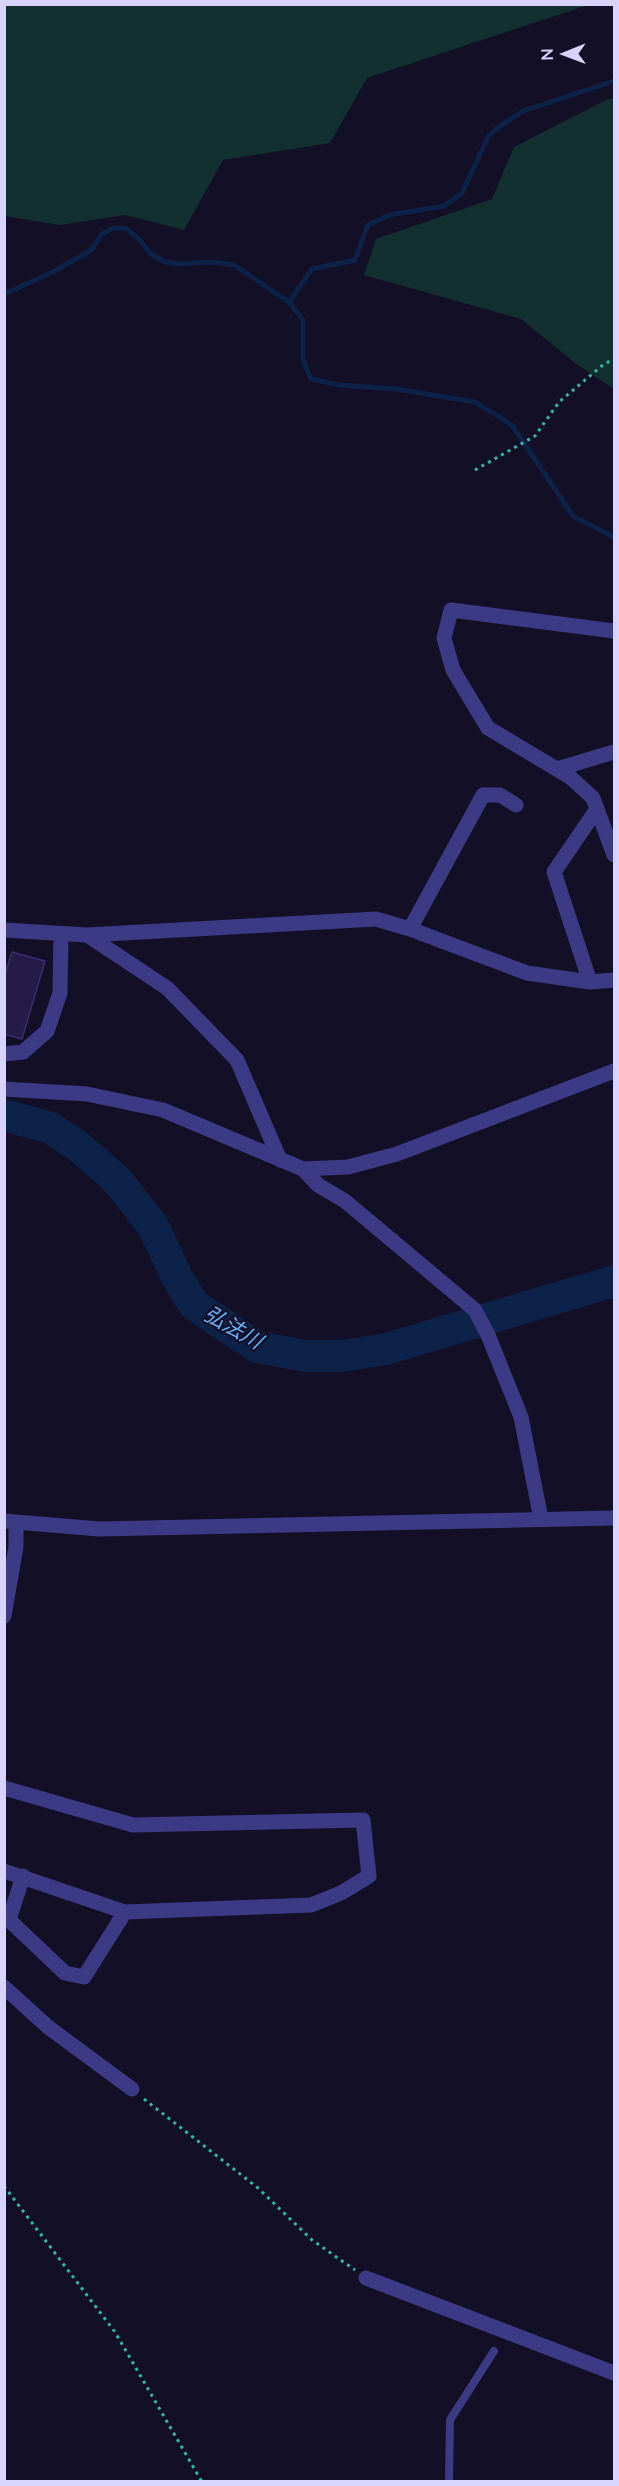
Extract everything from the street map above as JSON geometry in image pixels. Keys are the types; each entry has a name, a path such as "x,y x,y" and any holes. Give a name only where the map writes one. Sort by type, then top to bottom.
{"street":[{"path":"615,631 451,610 444,638 453,670 488,728 570,777 593,798 615,855"},
{"path":"557,769 615,752"},
{"path":"410,929 483,795 500,795 516,805"},
{"path":"590,982 554,872 597,809"},
{"path":"4,930 87,935 376,919 410,929 527,973 590,982 615,980"},
{"path":"4,1054 24,1052 47,1031 60,993 62,934"},
{"path":"87,935 167,988 237,1060 280,1160"},
{"path":"4,1089 87,1094 163,1110 303,1169 348,1167 397,1154 615,1071"},
{"path":"303,1169 318,1185 345,1202 475,1310 489,1335 521,1416 541,1519"},
{"path":"4,1616 16,1547 10,1522 99,1529 615,1518"},
{"path":"4,1788 133,1826 363,1820 369,1876 341,1893 311,1905 125,1912 4,1871"},
{"path":"22,1876 9,1920 65,1973 84,1977 125,1912"},
{"path":"4,1987 48,2027 132,2089"},
{"path":"366,2278 615,2373"}],"lane":[{"path":"449,2481 450,2420 494,2351"}],"path":[{"path":"476,470 535,436 559,402 604,364 615,359"},
{"path":"132,2089 258,2188 312,2240 366,2278"},
{"path":"4,2186 115,2332 202,2481"}],"green space":[{"path":"4,5 588,5 367,78 330,143 223,160 184,230 125,215 60,225 5,216"},
{"path":"614,98 614,389 575,363 521,319 364,275 376,239 492,199 514,147"}],"building":[{"path":"12,952 45,961 22,1039 4,1034 4,978"}],"waterway":[{"path":"289,302 312,269 355,260 368,225 389,215 444,206 462,193 488,137 497,128 523,111 614,81"},
{"path":"4,294 53,272 91,250 102,234 114,228 125,228 138,238 150,253 165,262 179,264 212,262 234,265 289,302 303,320 303,360 311,379 340,385 396,389 475,402 512,425 573,516 614,537"},
{"name":"弘法川","path":"4,1115 51,1128 79,1147 116,1179 153,1226 177,1277 194,1305 257,1347 305,1356 342,1356 386,1349 614,1281"}]}
